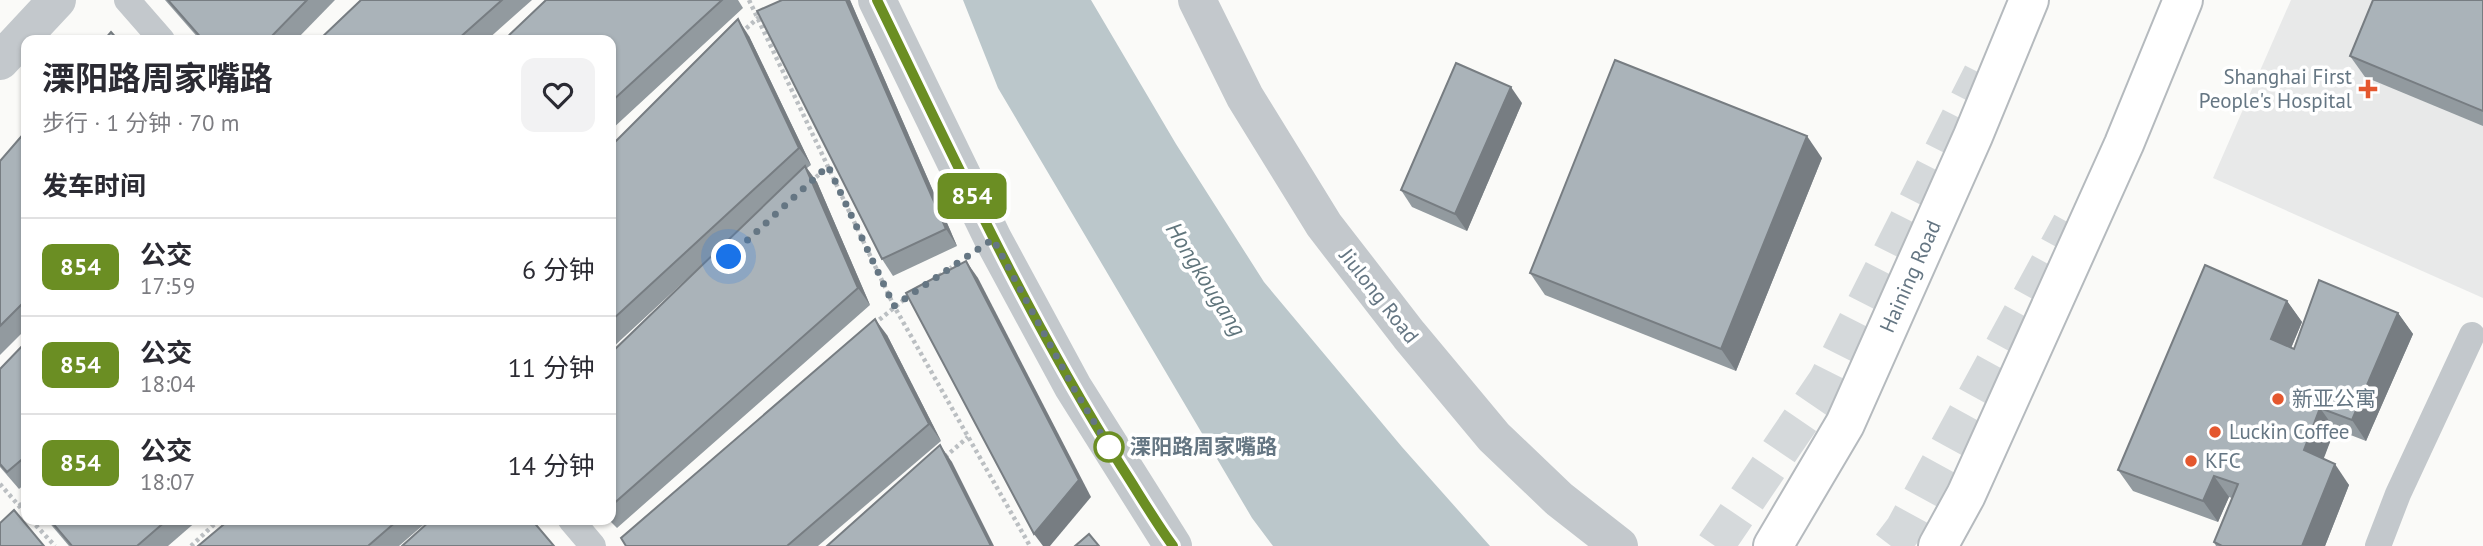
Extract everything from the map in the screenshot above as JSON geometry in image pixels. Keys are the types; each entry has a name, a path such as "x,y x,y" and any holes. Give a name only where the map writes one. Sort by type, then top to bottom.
{"main road":[{"name":"Haining Road","path":"1773,546 1846,424 1973,136 2029,0"},
{"path":"1938,546 1966,495 2124,144 2183,0"}],"street":[{"path":"24,35 57,0"},
{"path":"877,0 993,239 1073,387 1173,546"},
{"name":"Jiulong Road","path":"1197,0 1245,97 1324,225 1409,335 1494,437 1559,499 1619,546"},
{"path":"0,61 21,39"}],"lane":[{"path":"127,0 158,35"},
{"path":"2378,546 2398,494 2472,335"},
{"path":"575,525 593,546"}],"path":[{"path":"749,0 894,306 1030,546"},
{"path":"739,36 758,17"},
{"path":"808,184 828,166"},
{"path":"924,286 993,239"},
{"path":"873,325 914,292"},
{"path":"937,464 968,437"},
{"path":"0,484 21,508"},
{"path":"36,525 55,546"},
{"path":"191,546 214,525"}],"shaded area":[{"name":"Shanghai First People's Hospital","path":"2291,0 2483,0 2483,298 2213,178"}],"water":[{"name":"Hongkougang","path":"963,0 1091,0 1176,144 1264,282 1402,447 1490,546 1273,546 1252,518 998,88"}],"building":[{"path":"168,0 307,0 273,35 199,35"},
{"path":"361,0 502,0 463,35 324,35"},
{"path":"546,0 722,0 616,97 616,35 509,35"},
{"path":"782,0 846,0 946,229 882,259 757,11"},
{"path":"2373,0 2483,0 2483,111 2350,56"},
{"path":"738,19 799,148 616,316 616,141"},
{"path":"1615,60 1807,136 1721,349 1530,273"},
{"path":"1456,63 1511,87 1455,214 1401,190"},
{"path":"21,137 21,305 0,326 0,161"},
{"path":"805,166 858,288 616,502 616,348"},
{"path":"966,261 1079,480 1034,534 906,293"},
{"name":"新亚公寓","path":"2205,265 2287,301 2271,339 2294,349 2319,280 2398,313 2352,420 2320,408 2304,450 2335,464 2302,546 2222,546 2214,542 2238,484 2214,476 2203,501 2118,470"},
{"path":"875,319 929,424 787,546 626,546 621,538"},
{"path":"21,347 21,460 7,472 0,464 0,369"},
{"path":"940,445 991,546 827,546"},
{"path":"14,510 21,518 21,525 26,525 44,546 0,546 0,523"},
{"path":"54,525 161,525 137,546 72,546"},
{"path":"223,525 392,525 368,546 198,546"},
{"path":"425,525 536,525 554,546 402,546"},
{"path":"1089,534 1099,546 1075,546"}],"tunnel":[{"path":"1715,546 1827,381 1982,74"},
{"path":"1891,546 1904,529 2071,224"}],"bus line":[{"name":"854","path":"877,0 993,239 1059,363 1173,546"}],"place":[{"name":"Shanghai First People's Hospital","path":"2368,89"},
{"name":"新亚公寓","path":"2278,399"},
{"name":"Luckin Coffee","path":"2215,432"},
{"name":"溧阳路周家嘴路","path":"1109,447"},
{"name":"KFC","path":"2191,461"}],"route":[{"path":"729,257 828,166 894,306 993,239 1073,387 1109,447"}]}
